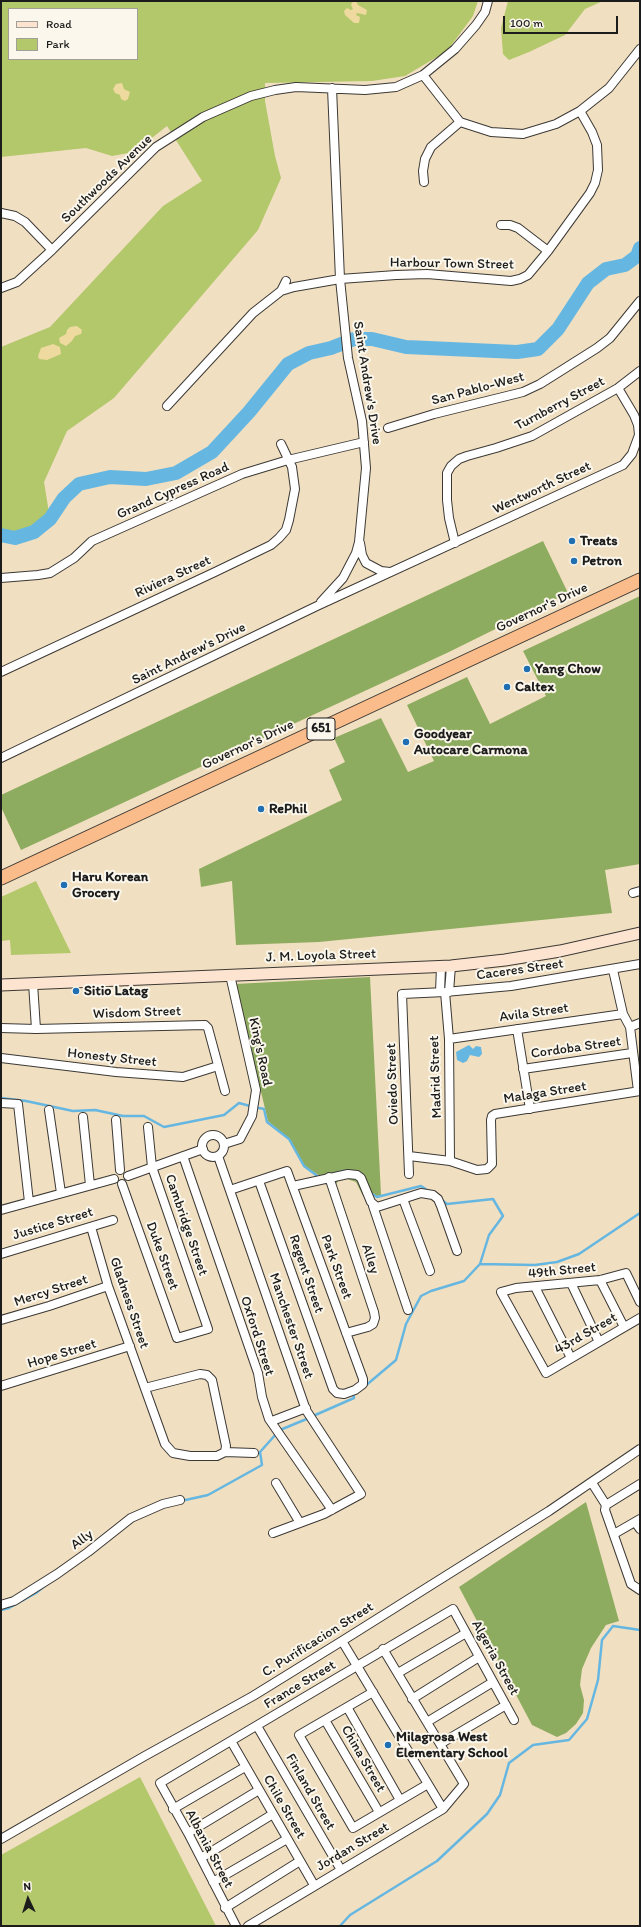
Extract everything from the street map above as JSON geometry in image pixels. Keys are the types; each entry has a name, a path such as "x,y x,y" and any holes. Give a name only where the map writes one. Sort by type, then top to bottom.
{"highway":[{"name":"Governor's Drive","path":"1,878 640,580"}],"main road":[{"name":"J. M. Loyola Street","path":"1,985 230,975 444,970 560,951 640,933"}],"street":[{"name":"Southwoods Avenue","path":"1,288 17,282 52,250 156,147 202,117 251,96 275,90 296,87 365,90 396,88 423,75 443,60 467,38 485,12 488,1"},
{"path":"423,75 460,122 491,132 523,134 556,124 580,111 609,88 640,49"},
{"name":"Saint Andrew's Drive","path":"1,758 317,606 347,572 359,542 365,492 366,468 362,421 348,358 340,279 332,88"},
{"name":"Harbour Town Street","path":"167,406 253,313 281,291 294,287 340,279 396,275 427,274 511,281 528,275 590,193 595,183 598,170 597,145 592,132 580,111"},
{"path":"424,182 423,171 425,159 431,147 460,122"},
{"path":"1,214 15,216 25,222 52,250"},
{"path":"501,225 510,225 518,228 548,250"},
{"name":"Harbour Town Street","path":"281,291 286,281"},
{"name":"San Pablo-West","path":"388,428 434,414 523,392 540,384 610,338 640,301"},
{"name":"Turnberry Street","path":"455,543 448,518 448,463 532,436 618,388 640,371"},
{"name":"Wentworth Street","path":"317,606 623,465 632,454 639,435 638,425 634,416 618,388"},
{"name":"Grand Cypress Road","path":"1,578 50,573 74,558 92,541 242,474 288,460 364,442"},
{"name":"Riviera Street","path":"1,672 271,544 286,530 295,489 294,476 281,444"},
{"path":"359,542 362,555 366,563 381,571 392,572"},
{"name":"Caceres Street","path":"402,994 511,986 613,970 640,964"},
{"name":"Madrid Street","path":"444,970 450,978 445,992"},
{"name":"Madrid Street","path":"444,970 449,1039 450,1161"},
{"path":"613,970 623,1014 630,1027 632,1053 639,1091"},
{"name":"King's Road","path":"224,1144 240,1139 252,1116 256,1090 230,975"},
{"path":"32,984 36,1029"},
{"name":"Oviedo Street","path":"402,994 409,1174"},
{"name":"Avila Street","path":"449,1039 623,1014"},
{"path":"630,1027 640,1023"},
{"name":"Wisdom Street","path":"1,1028 36,1029 205,1024 208,1028 225,1091"},
{"path":"517,1029 530,1109"},
{"name":"Cordoba Street","path":"523,1069 632,1053"},
{"name":"Honesty Street","path":"1,1058 116,1072 183,1077 218,1066"},
{"name":"Malaga Street","path":"409,1156 450,1161 478,1170 487,1169 492,1164 492,1116 639,1091"},
{"path":"1,1103 18,1104 29,1202"},
{"path":"49,1110 61,1193"},
{"path":"83,1117 90,1185"},
{"path":"116,1120 120,1170"},
{"name":"Cambridge Street","path":"148,1127 152,1167 208,1329 177,1338"},
{"path":"210,1135 217,1136 224,1144 223,1150 218,1156 207,1155 203,1149 203,1142 210,1135"},
{"path":"128,1176 203,1149"},
{"name":"Oxford Street","path":"183,1156 258,1373 265,1409 269,1419 272,1421 332,1510"},
{"name":"Manchester Street","path":"218,1156 306,1408 361,1494 332,1510"},
{"path":"114,1179 115,1174 120,1170"},
{"path":"120,1170 126,1172 128,1176"},
{"name":"Park Street","path":"230,1190 287,1172 363,1379 363,1384 360,1388 344,1394 337,1393 333,1389 328,1377"},
{"name":"Alley","path":"293,1186 348,1174 357,1175 361,1178 373,1206 408,1310"},
{"path":"114,1179 117,1183 122,1184 126,1182 128,1176"},
{"name":"Alley","path":"329,1177 375,1318 373,1324 368,1327 346,1333"},
{"path":"1,1210 114,1179"},
{"name":"Regent Street","path":"259,1181 328,1377"},
{"name":"Duke Street","path":"122,1184 177,1338"},
{"path":"373,1206 381,1206 427,1193 433,1195 438,1199 457,1251"},
{"path":"403,1199 430,1271"},
{"name":"Justice Street","path":"1,1254 113,1220"},
{"name":"Gladness Street","path":"91,1226 108,1286 165,1444 173,1453 190,1456 217,1456 225,1452 254,1454"},
{"name":"49th Street","path":"546,1373 501,1292 516,1288 600,1280 626,1273 640,1302"},
{"path":"600,1280 624,1327"},
{"path":"570,1283 599,1342"},
{"name":"Mercy Street","path":"1,1320 50,1306 108,1286"},
{"path":"535,1287 571,1358"},
{"name":"43rd Street","path":"546,1373 640,1318"},
{"name":"Hope Street","path":"1,1386 130,1346"},
{"path":"145,1388 196,1375 207,1375 212,1380 226,1446 225,1452"},
{"path":"272,1421 306,1408"},
{"name":"C. Purificacion Street","path":"1,1839 143,1757 253,1696 592,1483 640,1450"},
{"path":"276,1483 300,1523"},
{"path":"592,1483 606,1505 605,1510 631,1584 640,1590"},
{"path":"606,1505 640,1484"},
{"name":"Ally","path":"1,1605 14,1602 56,1574 88,1552 131,1518 163,1504 180,1500"},
{"path":"273,1533 332,1510"},
{"path":"614,1534 638,1523"},
{"name":"Algeria Street","path":"453,1609 514,1720"},
{"name":"France Street","path":"160,1783 383,1649 453,1609"},
{"path":"398,1673 466,1633"},
{"path":"342,1641 443,1809"},
{"path":"383,1649 440,1744 506,1705"},
{"path":"412,1699 479,1657"},
{"path":"427,1722 493,1682"},
{"path":"373,1692 299,1735 353,1828 428,1784"},
{"path":"347,1707 400,1800"},
{"name":"China Street","path":"325,1720 379,1812"},
{"name":"Finland Street","path":"257,1726 341,1870"},
{"name":"Chile Street","path":"231,1741 314,1885"},
{"name":"Jordan Street","path":"248,1926 314,1885 443,1809 464,1784 440,1744"},
{"path":"173,1809 245,1767"},
{"name":"Albania Street","path":"160,1783 173,1809 188,1833 225,1908 236,1926"},
{"path":"188,1833 259,1790"},
{"path":"201,1858 273,1814"},
{"path":"213,1882 287,1839"},
{"path":"225,1908 300,1862"}],"green space":[{"path":"1,1 478,1 473,16 447,51 405,76 372,81 265,83 265,101 275,156 281,178 258,230 114,398 67,431 44,482 50,519 34,532 15,538 1,535 1,347 50,327 163,206 202,181 167,126 134,152 112,156 86,148 1,157"},
{"path":"508,1 603,1 585,9 565,35 509,60 503,54 501,28"},
{"path":"543,541 568,593 449,652 21,850 1,807 1,795"},
{"path":"640,596 640,864 605,870 612,913 319,942 236,945 232,881 201,887 199,869 342,800 329,770 345,762 334,738 381,718 408,772 434,761 407,705 467,677 490,724 546,696 523,651"},
{"path":"36,881 71,953 11,955 10,940 1,941 1,897"},
{"path":"370,977 381,1195 377,1196 369,1191 363,1196 356,1182 341,1177 332,1190 320,1176 305,1166 289,1139 268,1121 235,984"},
{"path":"586,1502 619,1621 606,1625 591,1648 582,1669 580,1685 584,1700 583,1713 576,1724 566,1733 557,1737 532,1725 459,1587"},
{"path":"140,1777 216,1926 1,1926 1,1855"}],"sand":[{"path":"353,1 356,1 358,5 367,10 366,15 357,13 356,15 360,17 359,23 354,23 345,15 344,11 347,8 351,10 353,9 351,5"},
{"path":"122,83 124,89 130,92 128,99 125,101 121,99 120,95 115,93 113,89 116,84"},
{"path":"77,326 82,330 81,334 75,336 66,346 60,343 59,338 66,334 70,327"},
{"path":"53,344 60,347 61,354 47,360 39,359 38,356 41,348"}],"water":[{"path":"469,1045 473,1049 476,1046 481,1047 482,1054 479,1057 470,1055 467,1061 463,1063 457,1060 456,1052"}],"waterway":[{"path":"1,535 15,538 34,532 50,519 64,498 79,484 110,477 146,479 176,473 212,452 249,412 288,364 309,353 331,348 354,339 372,339 406,347 517,352 538,349 558,329 588,283 606,269 625,265 637,256 640,248"},
{"path":"1,1098 26,1101 73,1111 95,1110 123,1116 144,1116 164,1127 224,1115 239,1103 250,1106"},
{"path":"259,1108 264,1109 267,1122 289,1139 304,1166 320,1178"},
{"path":"333,1174 343,1171"},
{"path":"369,1192 377,1197 421,1186 430,1192"},
{"path":"364,1387 396,1360 406,1324 421,1296 431,1291 464,1281 480,1264 489,1235 503,1216 493,1199 447,1204 442,1200"},
{"path":"480,1264 535,1265 557,1262 579,1254 640,1213"},
{"path":"313,1416 354,1398 353,1393"},
{"path":"280,1430 309,1418"},
{"path":"181,1501 208,1495 262,1465 260,1452 277,1433"},
{"path":"1,1610 9,1608 36,1593 47,1584"},
{"path":"340,1926 350,1915 437,1861 487,1814 500,1795 509,1763 533,1745 569,1740 587,1719 598,1680 602,1640 613,1626 640,1630"}],"place":[{"name":"Treats","path":"572,541"},
{"name":"Petron","path":"574,561"},
{"name":"Yang Chow","path":"527,669"},
{"name":"Caltex","path":"507,687"},
{"name":"Goodyear Autocare Carmona","path":"406,742"},
{"name":"RePhil","path":"261,809"},
{"name":"Haru Korean Grocery","path":"64,885"},
{"name":"Sitio Latag","path":"76,991"},
{"name":"Milagrosa West Elementary School","path":"388,1745"}]}
